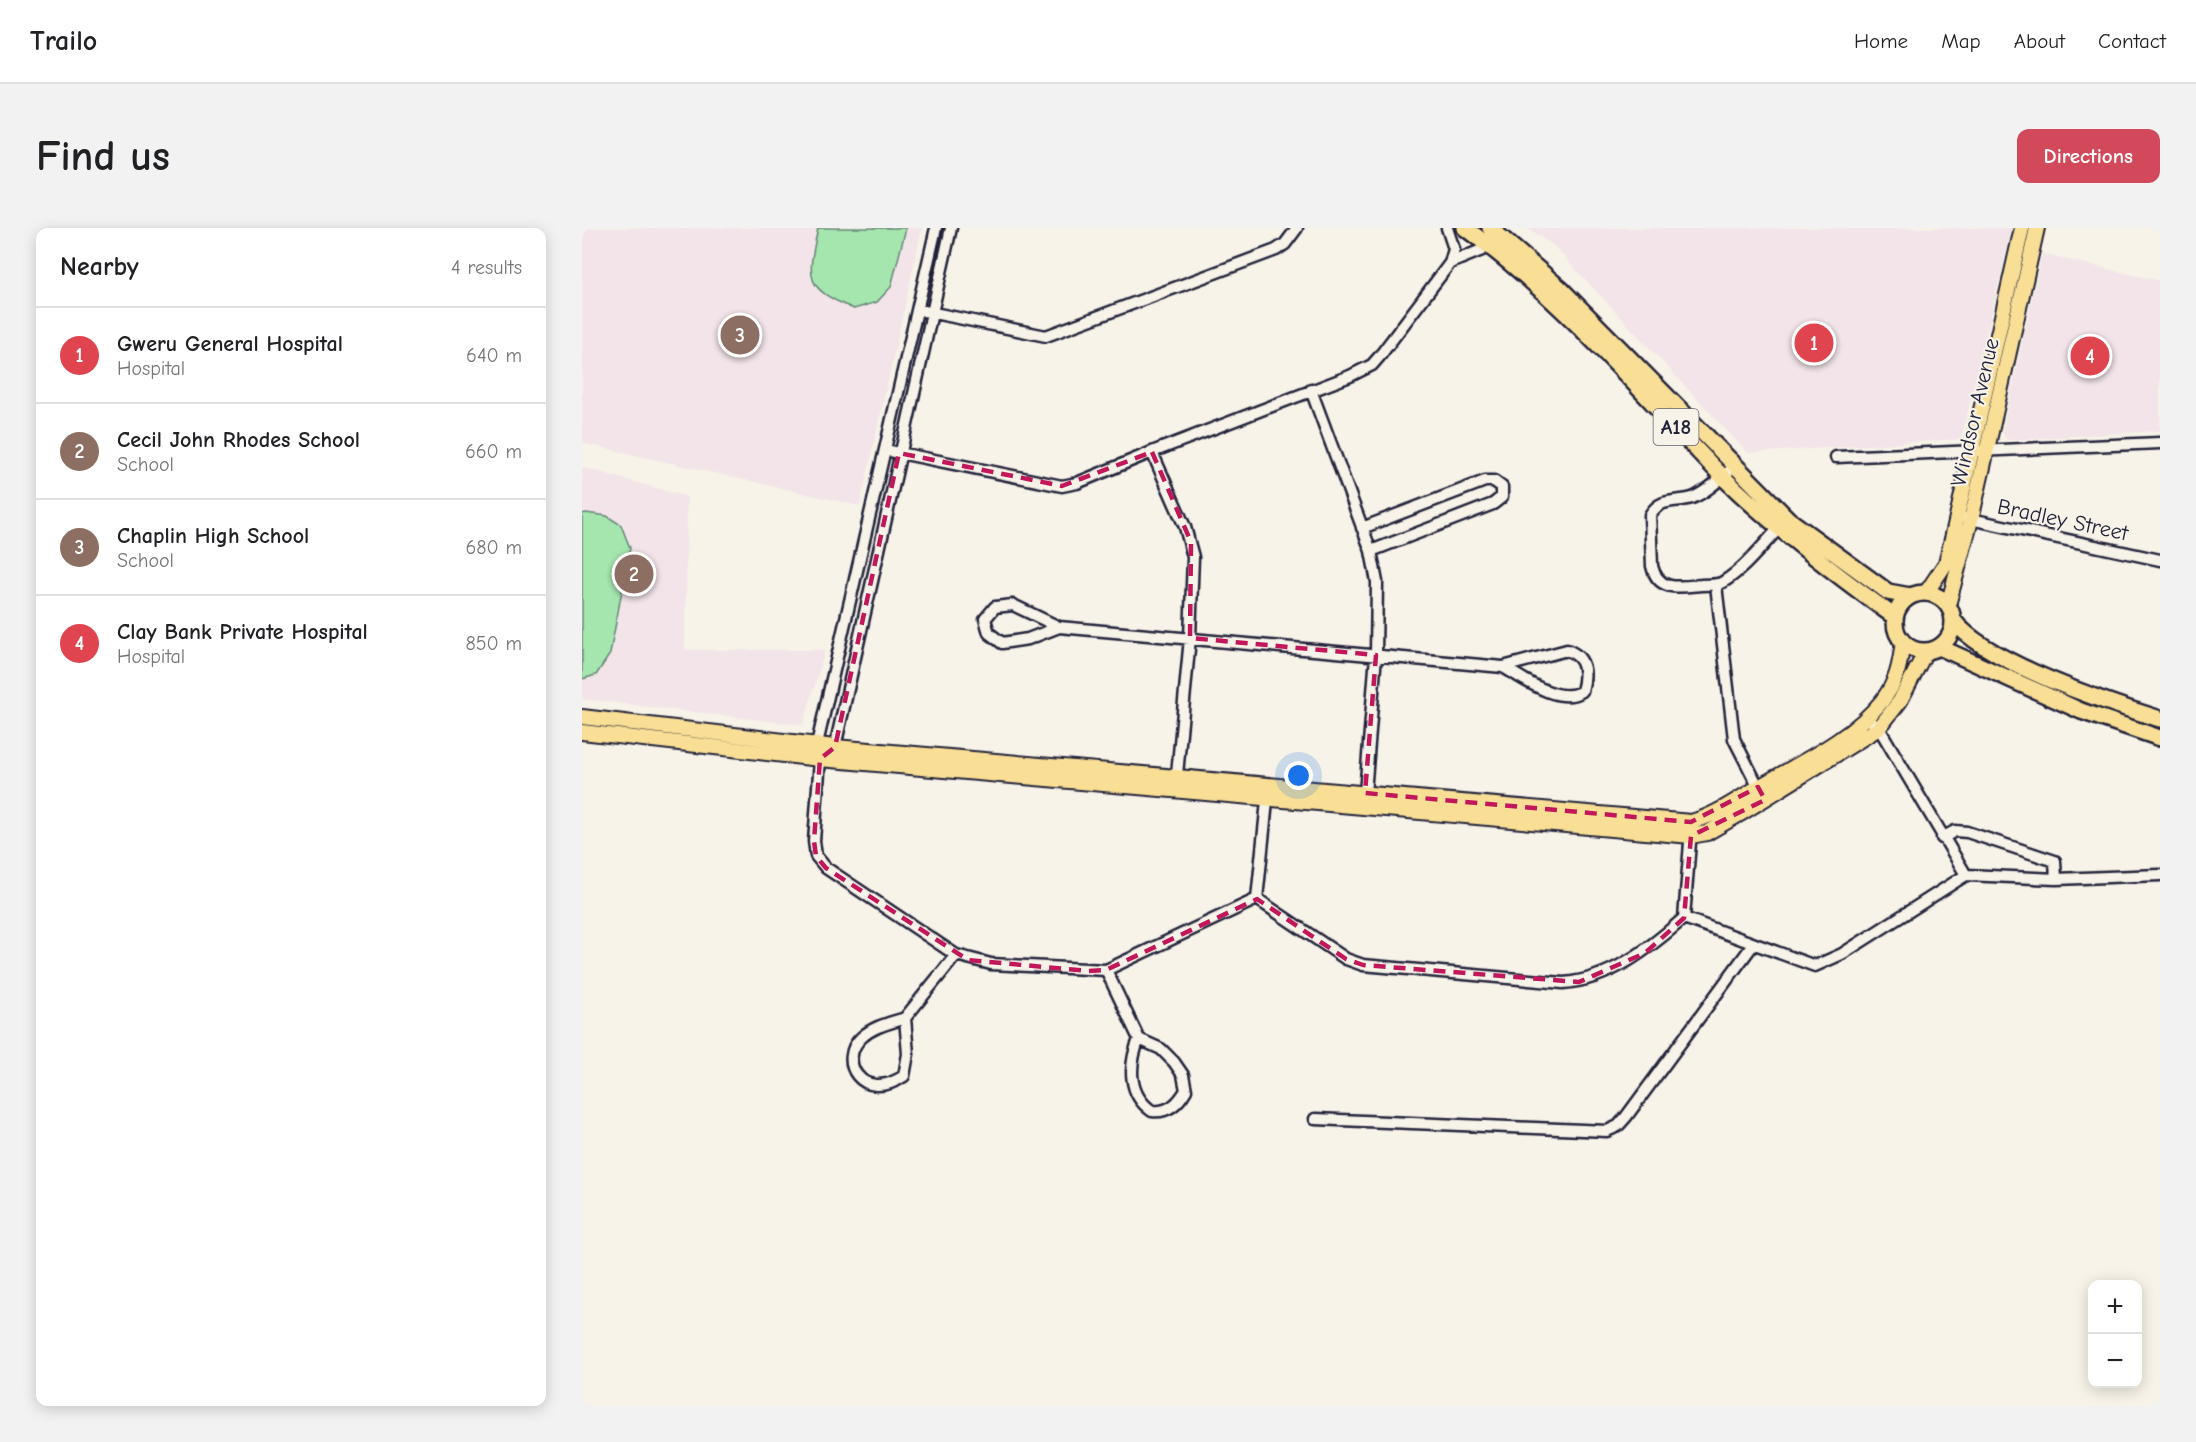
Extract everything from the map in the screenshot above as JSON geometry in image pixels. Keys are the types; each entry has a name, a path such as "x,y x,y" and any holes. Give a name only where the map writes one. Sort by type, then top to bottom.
{"highway":[{"name":"A18","path":"1465,228 1490,234 1522,253 1589,327 1698,439 1735,466 1783,524 1888,592 1910,596 1926,593"},
{"name":"A18","path":"1698,439 1723,477 1895,617"},
{"path":"1926,593 1941,598 1948,605 1953,620 1962,632 1991,651 2087,694 2160,718"},
{"path":"1910,596 1900,605 1895,617 1896,630 1903,641 1913,649 1933,649 2081,711 2160,738"},
{"path":"1933,649 1952,631 1953,620"}],"main road":[{"name":"Windsor Avenue","path":"1926,593 1946,563 2022,228"},
{"name":"Windsor Avenue","path":"1948,605 1971,519 2037,228"},
{"path":"1364,800 1692,822 1715,812 1825,748 1867,718 1896,678 1903,641"},
{"path":"582,732 820,759 1176,784 1364,800 1691,836 1707,832 1765,800 1879,728 1933,649"},
{"path":"582,717 1176,784"}],"street":[{"path":"936,228 817,744 820,759 814,841 816,855 826,868 956,955 991,964 1107,970 1257,899"},
{"path":"820,759 835,747 898,453 951,228"},
{"path":"917,310 1046,336 1276,250 1285,244 1297,228"},
{"path":"885,450 1062,486 1077,483 1350,376 1372,365 1450,263 1454,249 1447,228"},
{"path":"1450,263 1478,252 1490,234"},
{"path":"1311,390 1371,551 1377,582 1376,655 1364,800"},
{"path":"1836,457 2160,443"},
{"path":"1152,452 1191,542 1194,581 1176,784"},
{"path":"1735,466 1693,497 1661,503 1650,515 1652,566 1660,582 1667,587 1676,588 1716,585 1733,574 1783,524"},
{"path":"1362,528 1485,481 1494,481 1502,487 1502,497 1493,504 1371,551"},
{"name":"Bradley Street","path":"1957,516 2160,560"},
{"path":"1716,585 1731,726 1739,751 1765,800"},
{"path":"852,592 868,596"},
{"path":"1059,627 1021,641 1002,643 988,633 985,619 995,607 1013,605 1059,627 1503,667 1567,650 1575,653 1583,662 1585,680 1582,691 1568,697 1551,692 1503,667"},
{"path":"1867,718 1879,728 1942,838 1966,875"},
{"path":"1257,899 1268,791"},
{"path":"1257,899 1346,959 1363,965 1563,983 1586,979 1644,953 1684,918 1692,822"},
{"path":"1942,838 1954,831 1967,832 2040,854 2055,861 2056,879"},
{"path":"1684,918 1752,946 1798,962 1820,966 1966,875 2056,879 2160,875"},
{"path":"1315,1119 1607,1131 1626,1117 1752,946"},
{"path":"905,1018 908,1054 904,1076 893,1084 877,1087 868,1084 855,1071 853,1061 856,1044 875,1028 905,1018 956,955"},
{"path":"1107,970 1139,1039 1161,1049 1183,1075 1186,1090 1179,1102 1167,1110 1152,1111 1138,1097 1131,1070 1132,1056 1139,1039"}],"highlighted area":[{"path":"1152,452 1191,542 1190,638 1376,655 1365,793 1691,822 1758,787 1765,800 1691,836 1684,918 1645,953 1579,982 1363,965 1346,959 1257,899 1106,970 1088,971 968,960 826,868 816,856 814,841 820,759 835,747 899,453 1062,486"}],"shaded area":[{"path":"582,228 922,228 860,506 582,443"},
{"path":"1527,228 2012,228 1961,439 1748,453 1554,246"},
{"path":"2042,254 2160,281 2160,431 2007,440 2002,432"},
{"path":"582,467 687,497 685,650 825,650 803,725 582,699"}],"green space":[{"path":"818,228 906,228 891,287 877,302 854,309 826,295 818,288 811,271"},
{"path":"582,514 607,516 621,525 630,548 610,654 596,675 582,679"}],"place":[{"name":"Chaplin High School","path":"740,335"},
{"name":"Gweru General Hospital","path":"1814,343"},
{"name":"Clay Bank Private Hospital","path":"2090,356"},
{"name":"Cecil John Rhodes School","path":"634,574"}]}
